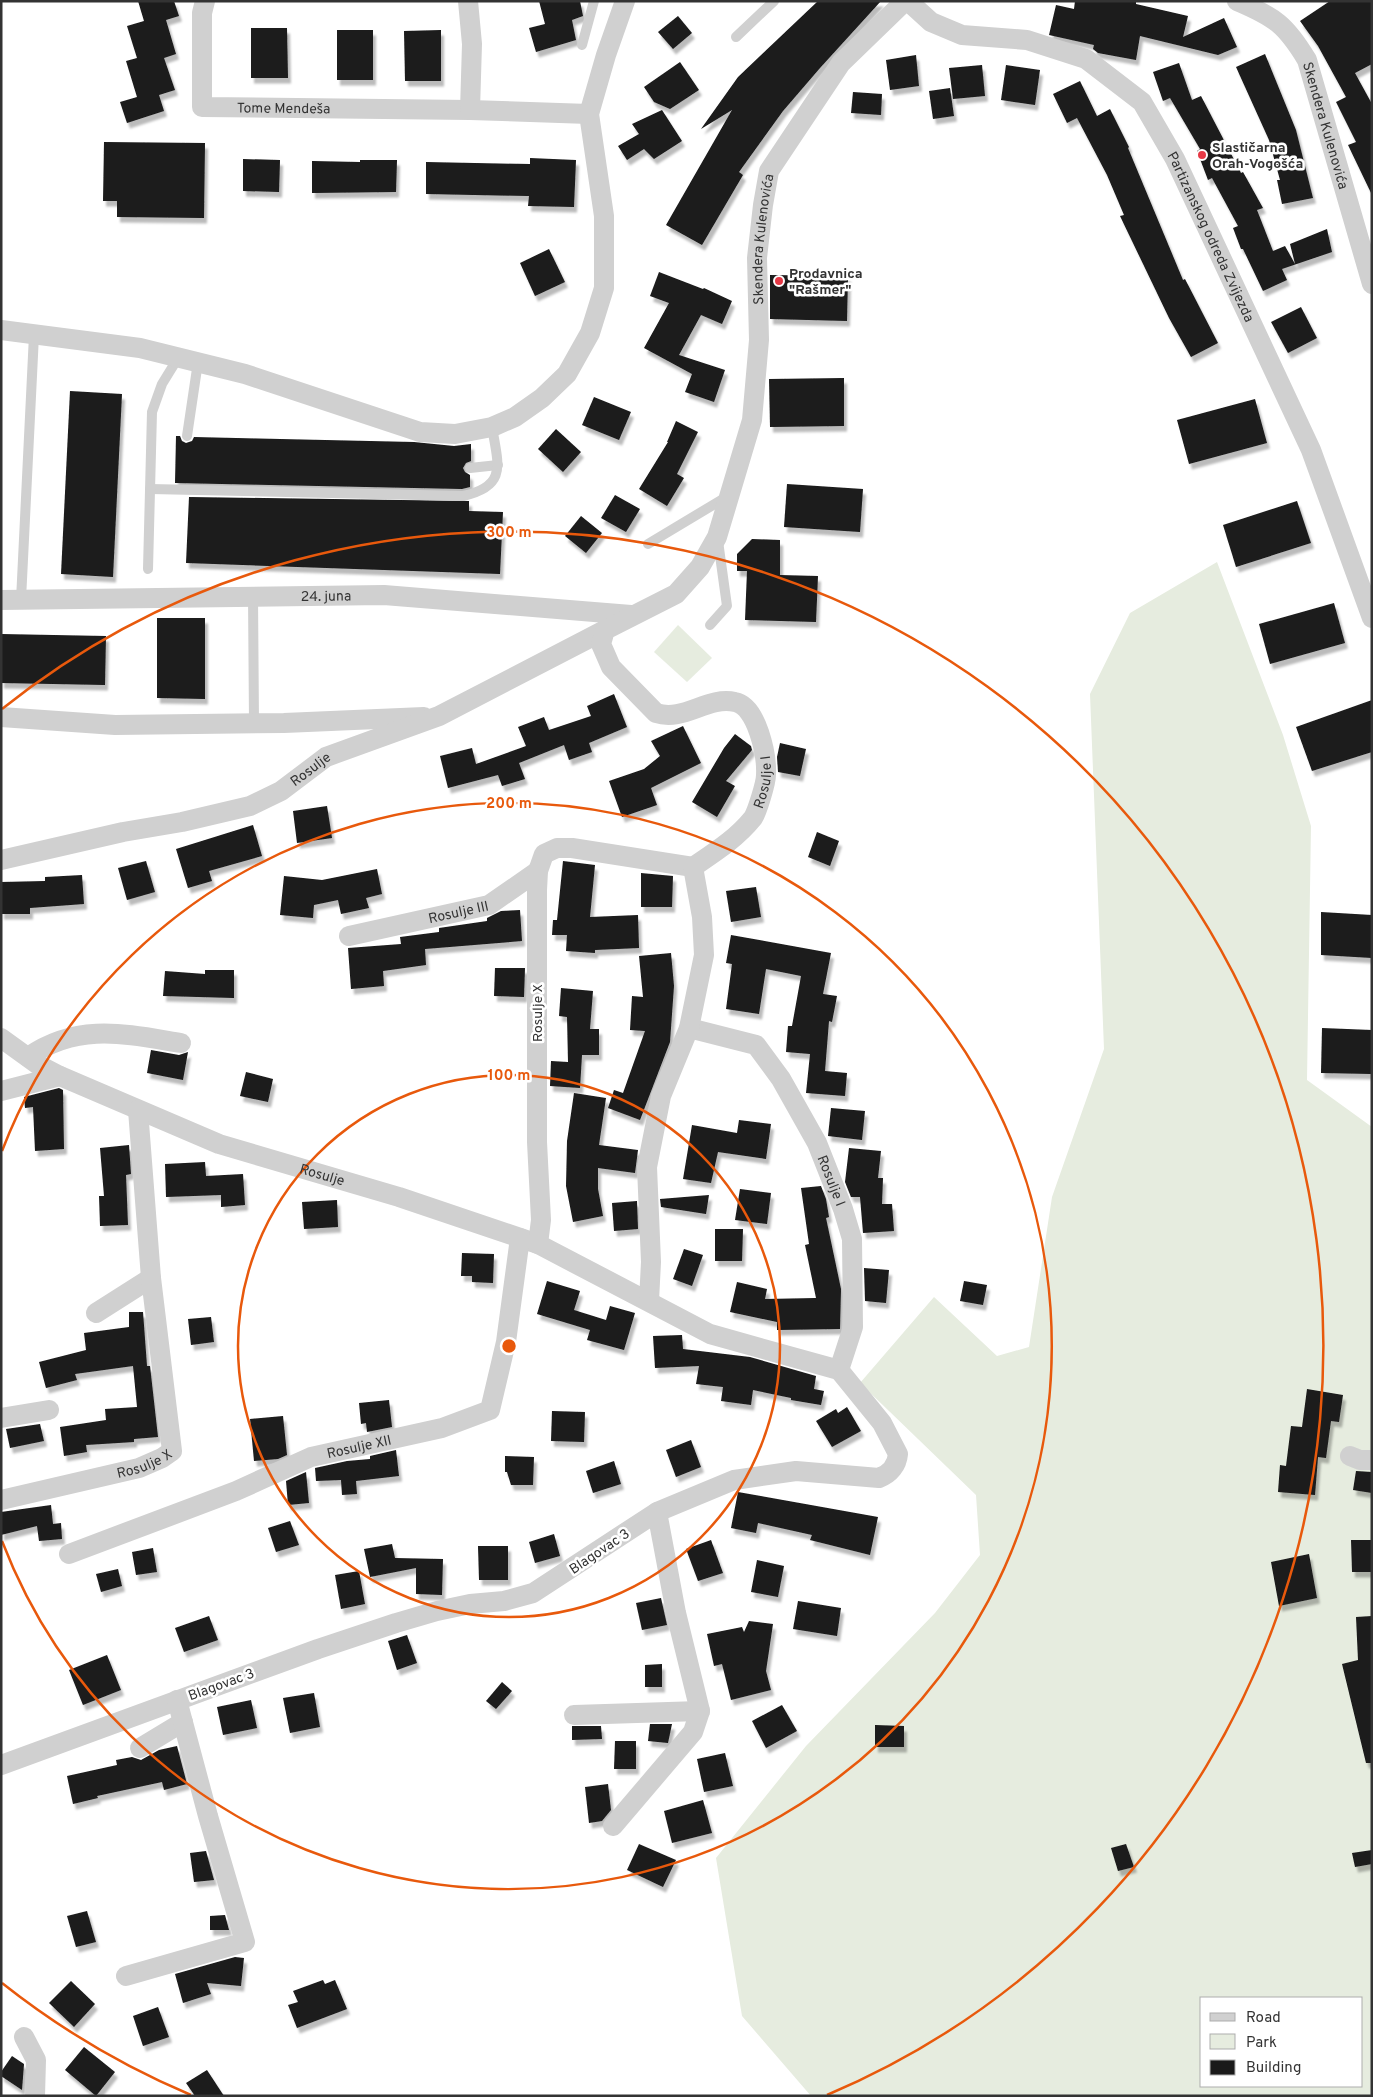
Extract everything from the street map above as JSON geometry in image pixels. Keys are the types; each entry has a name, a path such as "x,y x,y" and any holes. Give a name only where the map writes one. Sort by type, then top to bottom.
{"street":[{"name":"Tome Mendeša","path":"205,1 202,13 202,107 470,110 589,114"},
{"path":"468,1 472,44 470,110"},
{"path":"1,330 140,348 198,362 245,374 420,432 455,434 492,427 515,417 542,398 568,374 590,333 604,288 604,216 589,114 625,1"},
{"name":"Skendera Kulenovića","path":"631,615 676,594 700,567 717,537 731,494 752,420 758,340 758,258 762,205 769,171 841,63 906,1"},
{"name":"Partizanskog odreda Zvijezda","path":"906,1 931,22 962,35 1027,40 1086,59 1142,102 1176,160 1311,450 1372,618"},
{"name":"Skendera Kulenovića","path":"1237,1 1265,13 1291,34 1307,60 1372,284"},
{"name":"24. juna","path":"11,600 384,595 631,615"},
{"path":"605,630 631,615"},
{"name":"Rosulje","path":"1,860 123,832 182,822 250,806 281,791 326,757 440,716 605,630"},
{"name":"Rosulje I","path":"605,630 602,644 611,667 656,713 665,716 689,712 715,702 734,702 745,706 760,730 766,775 754,817 732,840 693,867"},
{"path":"1,718 115,725 254,723 440,716"},
{"name":"Rosulje III","path":"349,936 489,905 538,871 544,854 557,848 572,848 693,867"},
{"path":"693,867 702,918 704,955 689,1028 661,1096 647,1167 650,1262 649,1301 710,1334 839,1370"},
{"name":"Rosulje X","path":"529,1241 541,1220 537,1142 538,871"},
{"name":"Rosulje I","path":"689,1028 756,1045 781,1079 817,1143 843,1209 852,1239 853,1327 839,1370"},
{"path":"28,1057 41,1048 78,1034 115,1032 181,1043"},
{"name":"Rosulje","path":"1,1038 60,1076 219,1144 399,1197 529,1241 649,1301"},
{"path":"1,1091 60,1076"},
{"name":"Rosulje X","path":"1,1500 138,1468 162,1458 172,1451 151,1278 138,1110"},
{"name":"Rosulje XII","path":"69,1554 236,1491 311,1457 442,1428 490,1410 529,1241"},
{"path":"96,1313 151,1278"},
{"name":"Blagovac 3","path":"1,1765 318,1649 437,1611 470,1604 504,1601 533,1593 657,1512 734,1480 796,1471 879,1478 886,1476 897,1461 898,1454 882,1423 839,1370"},
{"path":"1,1418 49,1410"},
{"path":"1350,1456 1360,1460 1372,1460"},
{"path":"613,1826 693,1732 700,1711 676,1613 657,1512"},
{"path":"126,1976 245,1942 208,1816 177,1700"},
{"path":"574,1715 700,1711"},
{"path":"140,1748 183,1722"},
{"path":"24,2037 36,2060 35,2096"}],"lane":[{"path":"582,44 594,1"},
{"path":"736,37 774,1"},
{"name":"24. juna","path":"11,600 34,335"},
{"path":"148,569 152,412 162,384 178,358"},
{"path":"187,436 198,362"},
{"path":"150,489 190,487 463,496 479,492 490,486 498,465 492,427"},
{"path":"470,468 498,465"},
{"path":"648,544 731,494"},
{"name":"Skendera Kulenovića","path":"710,625 727,606 717,537"},
{"path":"253,596 254,723"}],"green space":[{"path":"1217,562 1283,735 1311,826 1307,1080 1372,1127 1372,2096 811,2096 742,2016 716,1858 806,1746 935,1613 980,1555 976,1495 860,1383 934,1297 997,1356 1029,1347 1052,1197 1104,1049 1090,694 1130,613"},
{"path":"678,625 712,658 687,682 654,652"}],"building":[{"path":"138,1 174,1 179,16 166,20 176,54 164,58 175,90 159,95 164,111 127,123 120,102 137,97 126,61 137,58 127,26 144,21"},
{"path":"539,1 580,1 583,16 572,20 576,40 536,52 529,28 545,24"},
{"path":"818,1 881,1 783,111 739,172 743,175 702,245 666,225 732,110 701,129 738,77"},
{"path":"1075,1 1136,1 1136,4 1188,16 1183,37 1224,18 1237,47 1218,55 1140,36 1136,60 1098,53 1093,49 1094,45 1049,35 1056,5 1074,9"},
{"path":"1330,1 1372,1 1372,64 1355,73 1372,104 1372,195 1348,145 1356,142 1336,102 1346,97 1318,46 1300,21"},
{"path":"678,16 692,33 673,49 658,32"},
{"path":"251,28 287,28 288,78 251,78"},
{"path":"337,30 373,30 373,80 337,80"},
{"path":"441,30 441,81 405,81 404,31"},
{"path":"1265,54 1296,130 1313,198 1282,204 1277,180 1280,180 1269,140 1236,67"},
{"path":"916,55 919,86 890,90 886,60"},
{"path":"680,62 699,90 670,109 654,102 644,87"},
{"path":"1179,63 1192,100 1201,96 1241,173 1243,172 1263,208 1257,210 1273,251 1285,246 1295,264 1290,244 1327,229 1332,252 1282,269 1287,280 1263,291 1243,249 1241,249 1233,228 1238,226 1212,178 1208,180 1197,151 1200,149 1170,98 1163,101 1153,72"},
{"path":"982,65 985,96 953,99 949,68"},
{"path":"1006,65 1040,70 1035,105 1001,100"},
{"path":"1080,81 1097,116 1110,109 1129,147 1183,280 1185,279 1218,343 1191,357 1169,318 1120,216 1124,215 1107,175 1077,118 1067,123 1053,94"},
{"path":"950,88 954,116 933,119 929,91"},
{"path":"853,92 882,94 881,115 851,113"},
{"path":"662,110 682,141 654,159 644,149 627,160 618,146 639,134 632,124"},
{"path":"104,142 205,143 204,218 117,217 117,201 103,201"},
{"path":"530,158 576,160 574,207 528,206 529,196 426,194 426,162 530,164"},
{"path":"243,159 280,160 279,192 243,191"},
{"path":"360,160 397,160 396,192 312,193 312,161 360,162"},
{"path":"549,249 565,282 535,296 520,263"},
{"path":"659,272 704,288 732,301 722,324 701,315 679,355 725,370 714,402 685,392 692,374 644,348 669,303 650,296"},
{"path":"770,275 848,276 847,321 770,319"},
{"path":"1301,307 1317,338 1288,353 1271,322"},
{"path":"844,378 844,426 770,427 769,379"},
{"path":"70,391 122,394 113,577 61,574"},
{"path":"594,397 631,412 619,440 582,425"},
{"path":"1255,399 1267,443 1189,464 1177,420"},
{"path":"676,421 698,432 677,474 684,478 667,506 639,489 668,442"},
{"path":"556,429 581,452 563,472 538,449"},
{"path":"176,436 180,436 182,441 186,443 192,441 194,437 414,442 454,446 471,444 471,461 466,463 463,468 470,475 470,487 462,489 175,483"},
{"path":"787,484 863,489 860,532 784,527"},
{"path":"615,495 640,509 626,532 601,518"},
{"path":"189,497 469,501 469,511 503,512 500,574 186,563"},
{"path":"1297,501 1311,543 1236,567 1223,525"},
{"path":"581,516 602,533 586,553 565,536"},
{"path":"752,539 780,540 780,575 818,576 816,622 745,620 747,571 737,571 737,554"},
{"path":"1334,603 1345,643 1270,664 1259,624"},
{"path":"157,618 205,618 205,699 157,698"},
{"path":"1,634 106,636 105,685 1,683"},
{"path":"614,694 627,727 589,743 592,752 569,760 564,745 519,763 525,779 502,786 498,775 448,788 440,756 472,748 476,764 526,746 518,727 544,717 549,730 591,716 587,706"},
{"path":"1372,700 1372,752 1312,771 1296,727"},
{"path":"683,726 701,763 651,788 657,805 622,817 609,781 644,769 660,756 651,741"},
{"path":"735,734 751,746 752,750 726,781 735,786 717,817 692,802 724,748"},
{"path":"780,743 806,749 800,776 778,772 777,757"},
{"path":"327,806 332,838 297,843 293,811"},
{"path":"253,825 262,856 209,871 212,881 188,888 176,849"},
{"path":"817,832 839,841 830,866 808,857"},
{"path":"146,861 155,892 127,900 118,868"},
{"path":"563,861 595,865 590,917 638,915 639,948 595,950 595,953 566,951 567,935 552,935 553,920 557,920"},
{"path":"377,869 382,894 366,898 369,908 341,914 338,900 314,905 313,918 280,915 284,876 322,880"},
{"path":"641,873 673,876 672,907 641,907"},
{"path":"82,875 84,904 30,908 30,914 1,914 1,882 45,881 45,877"},
{"path":"756,887 761,917 731,922 726,891"},
{"path":"520,910 522,941 425,949 426,965 383,971 384,986 351,989 348,948 401,944 400,937 439,932 439,928 487,921 487,918 501,911"},
{"path":"1321,912 1372,915 1372,958 1321,955"},
{"path":"731,935 831,953 823,994 837,996 832,1022 829,1021 825,1071 847,1073 845,1096 806,1093 810,1054 786,1052 788,1026 792,1026 801,976 766,969 759,1014 726,1009 732,964 726,963"},
{"path":"671,953 674,986 670,1042 640,1120 608,1108 614,1090 623,1093 645,1031 630,1030 632,996 643,997 639,956"},
{"path":"495,968 525,968 524,997 494,996"},
{"path":"205,970 234,970 234,998 163,996 165,971 205,974"},
{"path":"561,988 593,991 590,1029 599,1029 599,1055 582,1055 580,1088 550,1086 551,1061 568,1062 567,1017 559,1016"},
{"path":"1322,1028 1372,1030 1372,1074 1321,1073"},
{"path":"151,1050 179,1055 188,1052 183,1080 147,1073"},
{"path":"246,1072 273,1079 268,1102 240,1096"},
{"path":"59,1088 63,1090 64,1149 35,1151 33,1107 25,1108 24,1097"},
{"path":"574,1093 606,1098 599,1145 638,1150 635,1173 598,1168 598,1189 603,1216 573,1222 566,1186 567,1141"},
{"path":"831,1108 865,1111 862,1140 828,1136"},
{"path":"739,1120 771,1124 766,1159 718,1152 711,1183 683,1179 692,1125 737,1133"},
{"path":"129,1145 131,1174 126,1175 128,1225 100,1226 99,1196 104,1196 100,1148"},
{"path":"849,1148 881,1151 878,1178 883,1178 882,1204 892,1204 894,1231 863,1233 860,1197 851,1197 845,1182"},
{"path":"205,1162 206,1176 243,1174 245,1205 221,1207 221,1195 166,1197 165,1164"},
{"path":"821,1186 826,1199 829,1217 826,1218 841,1289 840,1329 777,1330 777,1322 730,1312 737,1282 767,1289 765,1299 816,1298 805,1245 809,1244 801,1188"},
{"path":"740,1189 771,1193 767,1224 735,1220"},
{"path":"709,1195 706,1214 661,1207 660,1199"},
{"path":"337,1200 338,1227 304,1229 302,1202"},
{"path":"637,1201 638,1229 614,1231 612,1203"},
{"path":"715,1229 743,1229 742,1261 715,1261"},
{"path":"684,1249 703,1255 692,1286 673,1279"},
{"path":"462,1253 494,1254 493,1283 472,1282 472,1276 461,1276"},
{"path":"864,1268 889,1270 886,1303 865,1301"},
{"path":"547,1281 580,1291 574,1310 606,1320 610,1306 635,1313 624,1350 587,1340 590,1330 537,1314"},
{"path":"964,1281 987,1285 983,1305 960,1301"},
{"path":"129,1312 143,1312 147,1366 150,1366 158,1437 134,1439 134,1442 86,1445 87,1452 64,1456 60,1427 106,1420 105,1409 137,1407 133,1366 75,1374 77,1380 46,1388 39,1362 86,1350 84,1333 129,1327"},
{"path":"211,1317 214,1342 191,1345 188,1319"},
{"path":"682,1335 683,1349 750,1357 816,1376 814,1389 824,1391 821,1405 791,1400 791,1398 753,1390 751,1405 721,1401 723,1387 696,1384 699,1366 655,1368 653,1336"},
{"path":"1307,1389 1343,1395 1339,1422 1331,1421 1326,1458 1318,1457 1315,1495 1278,1492 1280,1465 1286,1466 1291,1426 1302,1427"},
{"path":"389,1400 392,1427 367,1432 366,1423 361,1424 359,1403"},
{"path":"847,1407 861,1431 832,1447 816,1421 836,1409 838,1413"},
{"path":"552,1411 585,1412 584,1442 551,1441"},
{"path":"283,1416 287,1455 278,1459 254,1461 250,1419"},
{"path":"40,1424 44,1441 10,1448 6,1429"},
{"path":"691,1440 701,1467 676,1477 666,1450"},
{"path":"396,1450 399,1476 356,1481 357,1494 342,1495 341,1480 316,1481 315,1468 347,1461 370,1459 370,1456"},
{"path":"505,1456 534,1457 533,1485 511,1485 507,1472 505,1472"},
{"path":"614,1461 621,1484 593,1493 586,1471"},
{"path":"1356,1471 1372,1472 1372,1493 1353,1490"},
{"path":"306,1472 309,1503 288,1505 286,1481"},
{"path":"738,1492 878,1517 870,1555 810,1540 812,1535 758,1523 756,1533 731,1528"},
{"path":"51,1505 53,1524 61,1523 62,1539 39,1541 37,1526 1,1535 1,1512"},
{"path":"290,1521 299,1545 276,1552 268,1528"},
{"path":"554,1534 560,1556 535,1563 529,1542"},
{"path":"711,1540 723,1573 698,1581 686,1549"},
{"path":"1351,1540 1372,1540 1372,1572 1352,1572"},
{"path":"392,1544 395,1558 443,1559 442,1595 416,1594 416,1568 370,1577 364,1549"},
{"path":"478,1546 508,1546 508,1580 479,1580"},
{"path":"153,1548 157,1572 136,1575 132,1552"},
{"path":"1309,1554 1317,1598 1279,1606 1271,1562"},
{"path":"757,1560 784,1566 778,1597 751,1592"},
{"path":"118,1569 122,1586 101,1592 96,1574"},
{"path":"359,1571 365,1604 341,1609 335,1575"},
{"path":"661,1598 667,1625 642,1630 636,1603"},
{"path":"798,1601 841,1608 837,1636 793,1629"},
{"path":"209,1616 218,1640 184,1652 175,1628"},
{"path":"1372,1616 1372,1763 1366,1763 1342,1664 1358,1660 1356,1617"},
{"path":"749,1621 773,1624 766,1671 771,1690 731,1700 722,1664 714,1666 707,1634 742,1627 744,1632"},
{"path":"407,1635 417,1663 397,1670 388,1641"},
{"path":"107,1655 121,1690 83,1705 69,1670"},
{"path":"662,1664 662,1687 645,1687 645,1665"},
{"path":"502,1682 512,1691 496,1709 486,1701"},
{"path":"314,1693 320,1727 290,1733 283,1698"},
{"path":"251,1700 257,1728 223,1735 217,1707"},
{"path":"782,1705 797,1731 766,1748 752,1721"},
{"path":"650,1724 672,1724 668,1743 648,1741"},
{"path":"875,1725 904,1726 904,1747 875,1747"},
{"path":"572,1726 601,1726 602,1739 572,1740"},
{"path":"615,1741 636,1741 636,1769 614,1769"},
{"path":"177,1746 187,1784 164,1790 162,1782 97,1796 98,1798 73,1804 67,1776 117,1765 116,1760 132,1757 141,1760 159,1750"},
{"path":"725,1753 733,1786 704,1792 697,1759"},
{"path":"608,1784 611,1810 602,1821 589,1823 585,1787"},
{"path":"703,1800 712,1833 672,1843 664,1811"},
{"path":"639,1844 676,1860 663,1887 627,1870"},
{"path":"1126,1844 1134,1867 1118,1871 1111,1848"},
{"path":"1372,1850 1372,1864 1355,1867 1352,1853"},
{"path":"206,1851 214,1880 194,1882 190,1853"},
{"path":"87,1911 96,1942 76,1947 67,1916"},
{"path":"225,1915 229,1930 210,1930 210,1916"},
{"path":"235,1957 244,1958 241,1986 207,1983 211,1994 183,2003 175,1974"},
{"path":"323,1980 325,1984 335,1980 347,2009 297,2028 288,2005 298,2002 293,1991"},
{"path":"71,1981 95,2004 74,2027 49,2003"},
{"path":"158,2007 169,2037 143,2046 133,2016"},
{"path":"84,2047 115,2072 96,2096 65,2070"},
{"path":"12,2056 24,2064 22,2090 1,2076 1,2072"},
{"path":"207,2070 224,2096 195,2096 186,2083"}],"place":[{"name":"Slastičarna Orah-Vogošća","path":"1202,155"},
{"name":"Prodavnica \"Rašmer\"","path":"779,281"}]}
